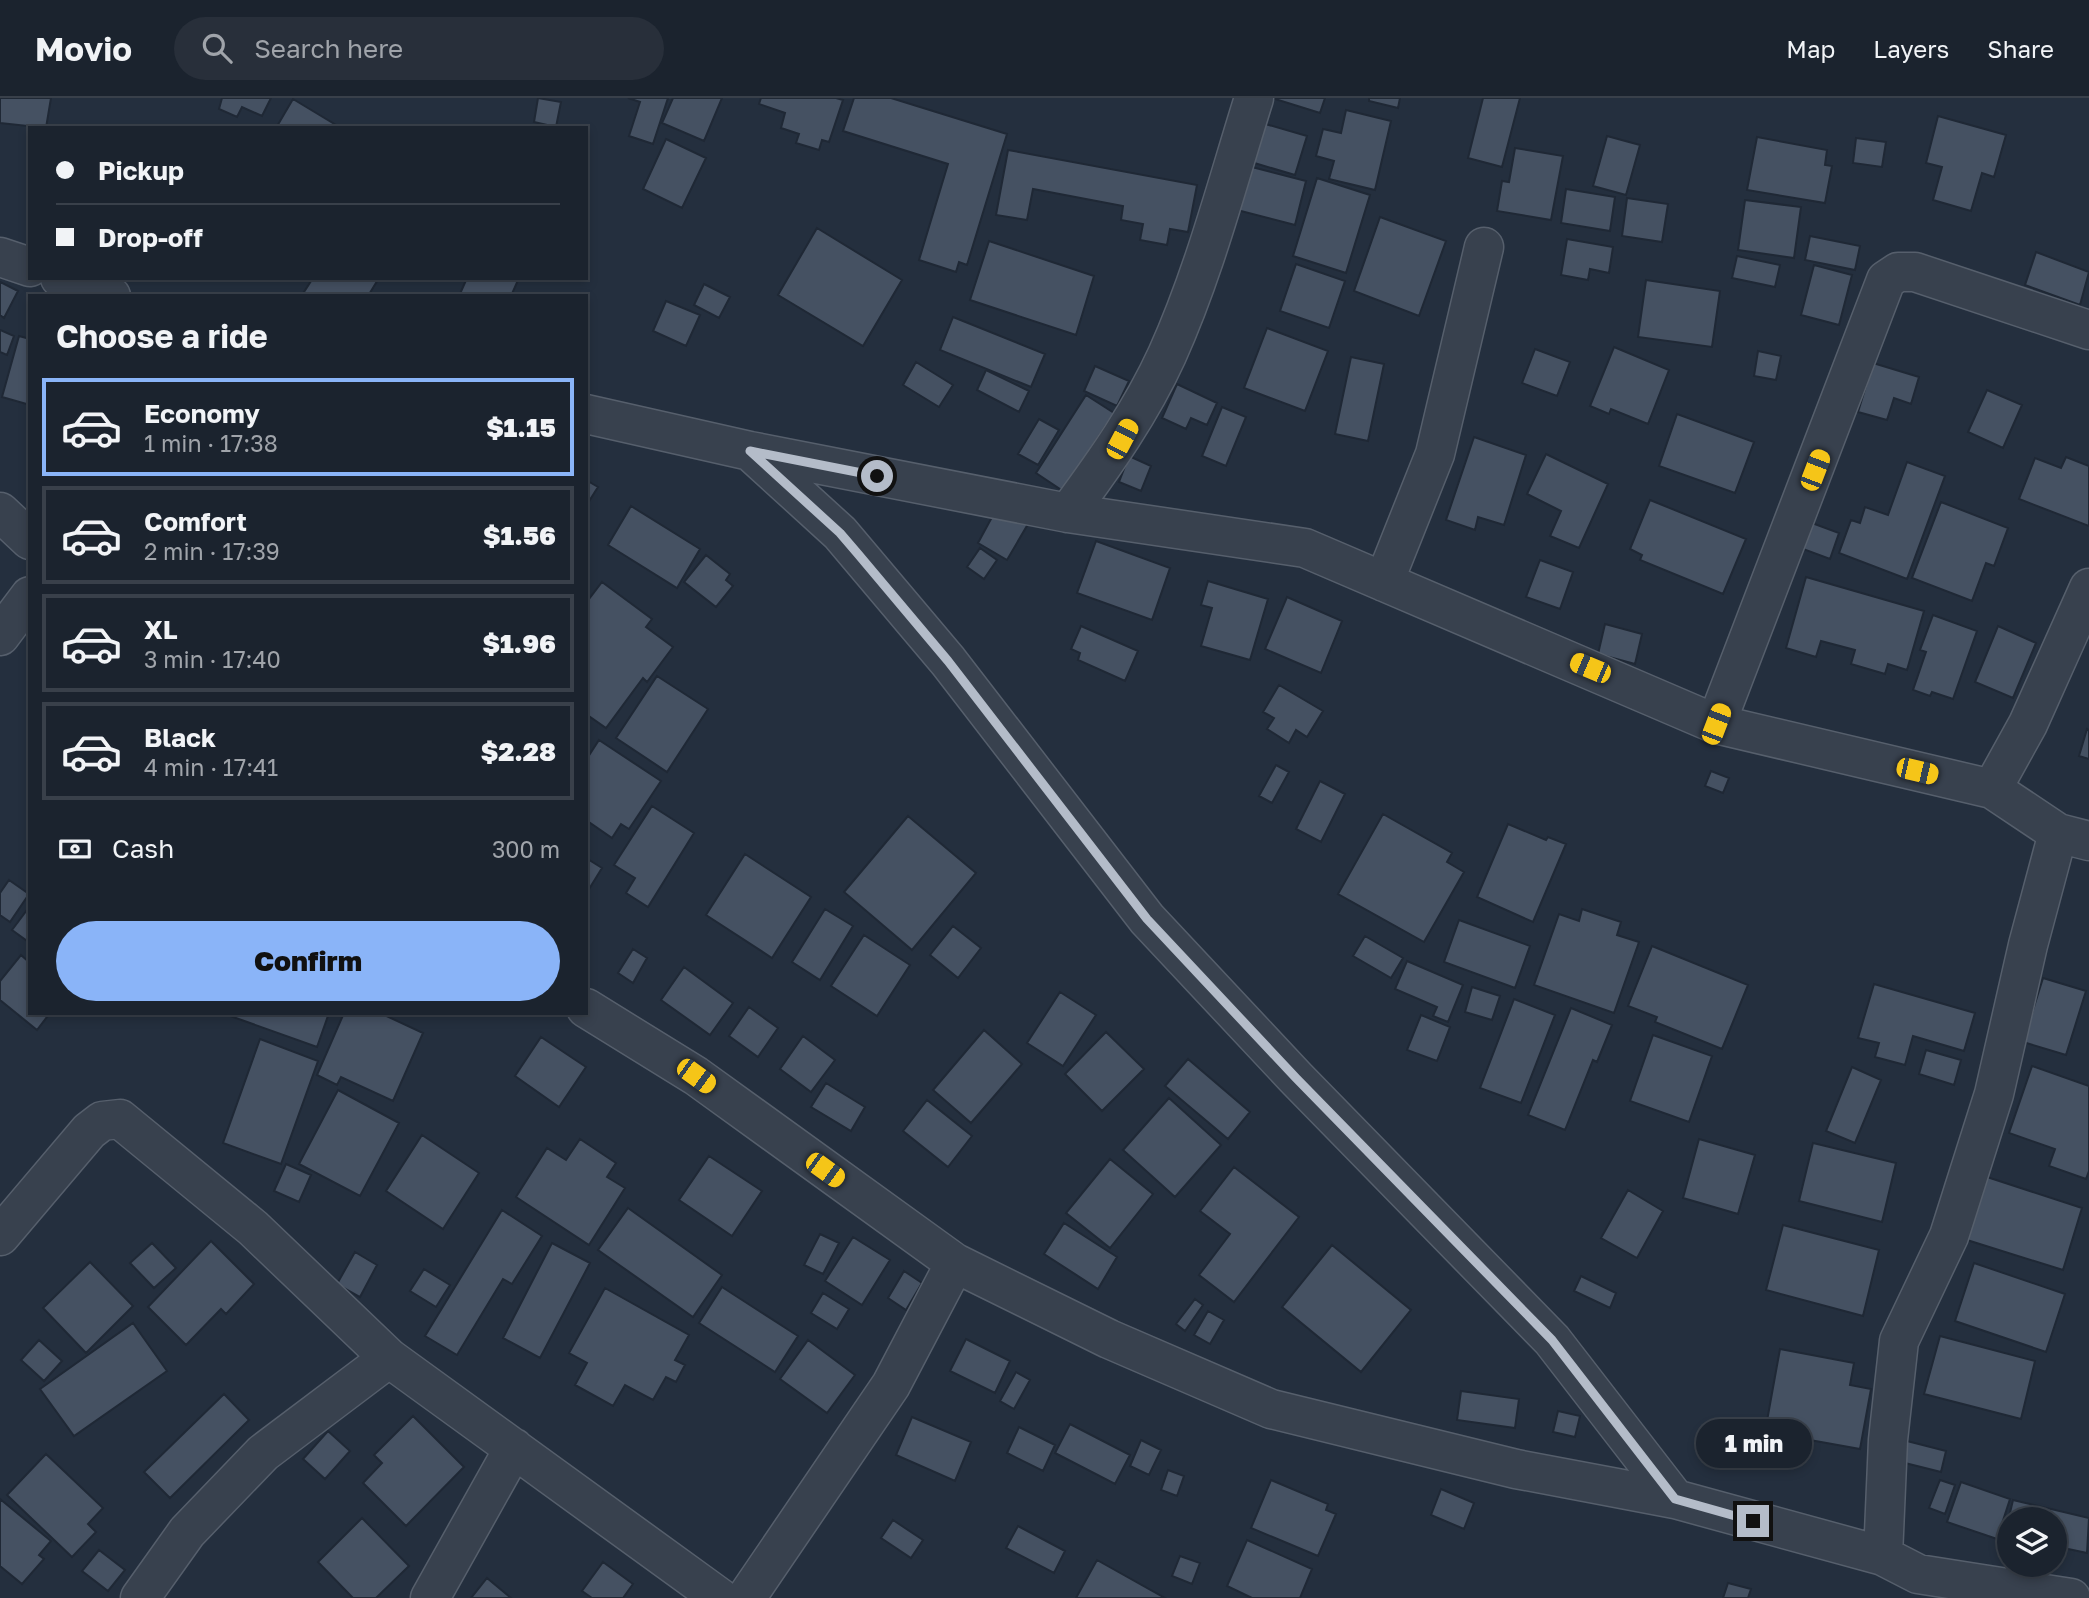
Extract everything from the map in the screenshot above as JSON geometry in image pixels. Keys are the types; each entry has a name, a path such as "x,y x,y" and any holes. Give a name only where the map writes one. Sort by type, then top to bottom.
{"street":[{"path":"1068,513 1122,439 1166,355 1200,267 1254,98"},
{"path":"1384,582 1435,454 1483,247"},
{"path":"0,257 28,266"},
{"path":"1716,724 1886,280 1898,272 1915,272 2089,330"},
{"path":"66,280 105,294"},
{"path":"588,414 750,451 1068,513 1305,548 1716,724 1992,789 2074,837 2028,945 1994,1094 1948,1236 1899,1341 1888,1440 1883,1556"},
{"path":"750,451 840,533 948,661 1147,919 1296,1078 1552,1340 1675,1499"},
{"path":"0,512 28,538"},
{"path":"1992,789 2028,724 2089,588"},
{"path":"0,636 28,599"},
{"path":"588,1009 696,1076 955,1263 1109,1339 1271,1409 1516,1469 1675,1499 1883,1556 1923,1586 2071,1598"},
{"path":"0,1236 89,1130 102,1121 120,1119 253,1228 390,1358 720,1598"},
{"path":"746,1598 891,1385 955,1263"},
{"path":"140,1598 187,1532 263,1453 390,1358"},
{"path":"430,1598 514,1448"}],"building":[{"path":"0,98 51,98 46,126 0,123"},
{"path":"222,98 271,98 262,116 242,107 237,117 219,109"},
{"path":"538,98 561,102 556,126 534,122"},
{"path":"628,98 668,98 653,144 629,136 640,102"},
{"path":"673,98 722,98 704,141 662,123"},
{"path":"761,98 843,100 829,142 822,140 819,150 796,143 799,134 781,128 785,113 759,104"},
{"path":"854,98 891,98 1007,134 967,265 959,262 956,272 919,260 948,164 843,131"},
{"path":"1272,98 1325,98 1320,113"},
{"path":"1369,98 1400,98 1398,108 1369,101"},
{"path":"1483,98 1520,98 1502,167 1468,158"},
{"path":"293,99 338,126 277,126"},
{"path":"1346,110 1391,121 1375,190 1329,179 1334,161 1316,156 1323,129 1341,133"},
{"path":"1938,116 2006,135 1994,177 1982,173 1971,211 1933,200 1942,167 1926,163"},
{"path":"1262,123 1307,136 1295,175 1251,162"},
{"path":"1607,136 1640,145 1626,195 1593,186"},
{"path":"1757,137 1827,150 1825,165 1832,166 1825,203 1747,190"},
{"path":"1856,138 1886,142 1882,167 1853,163"},
{"path":"666,139 706,158 682,208 643,189"},
{"path":"1515,148 1563,156 1551,220 1497,211 1502,181 1509,182"},
{"path":"1008,150 1197,185 1188,232 1170,229 1167,245 1140,240 1143,224 1121,220 1123,206 1033,189 1027,220 996,215"},
{"path":"1248,166 1306,181 1295,225 1237,210"},
{"path":"1317,178 1370,195 1346,273 1293,256"},
{"path":"1566,189 1615,197 1610,231 1561,223"},
{"path":"1627,198 1668,204 1662,242 1622,236"},
{"path":"1745,200 1801,207 1794,258 1738,250"},
{"path":"1380,217 1446,241 1419,316 1354,291"},
{"path":"817,228 902,280 863,346 778,295"},
{"path":"1810,236 1860,246 1855,270 1805,260"},
{"path":"1567,239 1613,247 1609,273 1590,269 1588,280 1561,275"},
{"path":"989,241 1094,276 1076,335 970,300"},
{"path":"2036,252 2089,272 2080,305 2025,285"},
{"path":"1737,256 1780,265 1775,287 1732,278"},
{"path":"1296,264 1345,281 1329,328 1280,311"},
{"path":"1814,265 1852,275 1839,325 1801,315"},
{"path":"312,280 378,280 369,294 304,292"},
{"path":"466,280 518,280 512,294 460,294"},
{"path":"1646,280 1720,291 1712,347 1638,337"},
{"path":"0,282 18,291 4,318 0,315"},
{"path":"704,284 730,297 719,318 694,305"},
{"path":"666,301 700,315 686,346 653,331"},
{"path":"953,317 1045,354 1031,387 940,350"},
{"path":"1267,328 1328,351 1305,411 1244,388"},
{"path":"0,330 14,336 7,355 0,352"},
{"path":"19,336 28,338 28,404 2,397"},
{"path":"1614,347 1669,370 1648,424 1611,409 1609,414 1590,406"},
{"path":"1535,349 1570,362 1557,396 1522,383"},
{"path":"1758,351 1781,356 1776,380 1754,376"},
{"path":"1351,357 1384,364 1368,441 1335,434"},
{"path":"916,362 953,385 939,407 903,385"},
{"path":"1873,363 1919,377 1911,404 1894,398 1887,420 1858,412"},
{"path":"1095,366 1129,381 1117,406 1084,391"},
{"path":"986,370 1029,391 1019,412 977,390"},
{"path":"1177,384 1217,403 1207,425 1191,418 1186,429 1162,418"},
{"path":"1987,390 2022,405 2003,448 1968,432"},
{"path":"1086,395 1114,413 1063,491 1036,473"},
{"path":"1222,407 1246,417 1226,466 1202,456"},
{"path":"1677,414 1754,442 1735,493 1659,466"},
{"path":"1039,419 1059,430 1038,465 1018,454"},
{"path":"1474,437 1526,455 1504,525 1478,517 1475,530 1446,520"},
{"path":"1546,454 1608,484 1579,548 1550,536 1561,511 1527,494"},
{"path":"1129,456 1151,466 1141,491 1119,482"},
{"path":"2066,457 2089,466 2089,526 2019,499 2035,458 2061,468"},
{"path":"1907,462 1945,476 1907,579 1839,553 1851,520 1860,523 1865,507 1888,515"},
{"path":"588,481 598,487 588,503"},
{"path":"1650,500 1746,539 1723,594 1640,560 1642,555 1630,549"},
{"path":"1941,502 2008,528 1994,566 1986,563 1972,601 1912,578"},
{"path":"631,506 700,549 677,588 608,545"},
{"path":"998,506 1028,524 1007,560 978,543"},
{"path":"1812,523 1839,533 1830,559 1803,549"},
{"path":"1096,541 1170,568 1152,620 1077,593"},
{"path":"980,548 997,560 984,579 967,567"},
{"path":"706,555 730,574 726,580 733,586 716,607 684,582"},
{"path":"1540,560 1573,572 1560,609 1526,597"},
{"path":"1806,577 1924,611 1907,670 1888,664 1885,674 1851,664 1855,650 1821,641 1816,657 1786,648"},
{"path":"1208,581 1268,599 1250,660 1201,646 1212,608 1201,605"},
{"path":"602,582 652,619 646,627 673,647 647,682 643,678 606,728 588,715 588,600"},
{"path":"1287,597 1342,621 1321,673 1265,649"},
{"path":"1933,615 1977,631 1953,699 1932,692 1930,696 1913,690 1926,652 1920,650"},
{"path":"1605,624 1642,634 1635,664 1598,654"},
{"path":"1081,626 1138,651 1125,681 1078,660 1080,653 1071,649"},
{"path":"1998,626 2036,643 2013,698 1975,682"},
{"path":"657,676 708,709 667,772 616,738"},
{"path":"1279,685 1323,711 1307,737 1296,730 1289,743 1267,729 1274,718 1263,712"},
{"path":"2087,729 2089,730 2089,759 2079,756"},
{"path":"599,740 661,781 629,829 621,824 612,838 588,821 588,757"},
{"path":"1276,765 1289,772 1272,803 1259,796"},
{"path":"1711,771 1729,778 1723,793 1705,786"},
{"path":"1320,781 1345,794 1321,842 1296,829"},
{"path":"652,806 694,833 648,907 626,893 635,878 614,865"},
{"path":"1383,814 1452,853 1447,862 1464,872 1424,942 1338,894"},
{"path":"908,816 976,873 912,950 844,892"},
{"path":"1508,824 1546,840 1548,837 1566,844 1533,922 1477,897"},
{"path":"745,854 811,897 772,958 706,915"},
{"path":"588,859 602,868 588,891"},
{"path":"9,880 28,893 10,922 0,915 0,893"},
{"path":"28,909 28,942 12,930"},
{"path":"825,909 853,926 820,980 792,962"},
{"path":"1582,909 1621,922 1617,935 1639,942 1614,1013 1534,985 1559,914 1579,921"},
{"path":"1459,920 1530,946 1515,988 1444,962"},
{"path":"953,926 981,948 958,978 930,955"},
{"path":"864,935 910,965 877,1016 831,986"},
{"path":"1365,936 1403,958 1391,978 1353,956"},
{"path":"1652,946 1748,985 1722,1049 1655,1022 1657,1017 1628,1006"},
{"path":"633,949 647,958 633,983 618,973"},
{"path":"21,955 28,961 28,1015 48,1015 37,1030 0,1000 0,981"},
{"path":"1407,961 1463,985 1448,1022 1433,1016 1437,1007 1395,989"},
{"path":"684,967 733,1003 710,1035 661,1000"},
{"path":"2043,978 2086,991 2066,1055 2023,1042"},
{"path":"1874,984 1975,1013 1964,1051 1913,1036 1905,1065 1875,1057 1879,1043 1858,1038"},
{"path":"1472,987 1500,996 1492,1020 1465,1012"},
{"path":"1060,992 1096,1015 1063,1066 1027,1043"},
{"path":"1514,999 1555,1015 1521,1103 1480,1088"},
{"path":"749,1007 778,1028 758,1057 729,1036"},
{"path":"1571,1008 1612,1025 1597,1062 1593,1060 1565,1130 1528,1115"},
{"path":"228,1015 328,1015 317,1047"},
{"path":"343,1015 384,1015 423,1033 393,1101 341,1077 337,1085 317,1075"},
{"path":"1421,1015 1450,1027 1437,1061 1407,1050"},
{"path":"984,1030 1022,1064 971,1123 933,1090"},
{"path":"1106,1032 1144,1069 1102,1111 1065,1074"},
{"path":"1653,1035 1712,1056 1689,1122 1630,1101"},
{"path":"803,1036 835,1060 811,1092 780,1069"},
{"path":"541,1037 586,1067 559,1107 515,1076"},
{"path":"260,1039 318,1061 281,1164 223,1143"},
{"path":"1926,1050 1961,1060 1954,1085 1919,1074"},
{"path":"1188,1059 1250,1112 1228,1139 1165,1086"},
{"path":"2032,1066 2089,1086 2089,1171 2086,1179 2049,1166 2055,1149 2009,1133"},
{"path":"1852,1067 1881,1080 1855,1143 1826,1131"},
{"path":"826,1083 865,1107 851,1131 811,1107"},
{"path":"338,1090 399,1123 360,1196 299,1164"},
{"path":"1169,1098 1221,1145 1175,1197 1123,1150"},
{"path":"927,1100 972,1136 948,1167 903,1131"},
{"path":"422,1135 479,1173 443,1229 386,1191"},
{"path":"580,1139 616,1163 607,1177 625,1188 589,1245 516,1197 547,1148 566,1160"},
{"path":"1699,1139 1755,1155 1738,1214 1683,1198"},
{"path":"1813,1143 1896,1163 1882,1222 1799,1201"},
{"path":"709,1156 762,1191 732,1236 679,1200"},
{"path":"1110,1159 1153,1194 1110,1248 1066,1213"},
{"path":"286,1164 311,1175 299,1202 274,1191"},
{"path":"1234,1167 1299,1217 1234,1302 1199,1275 1230,1234 1200,1211"},
{"path":"1987,1177 2082,1208 2063,1270 1967,1240"},
{"path":"1628,1190 1663,1211 1637,1258 1601,1238"},
{"path":"628,1208 722,1275 693,1317 598,1250"},
{"path":"502,1210 542,1236 512,1284 503,1279 457,1355 425,1336"},
{"path":"1064,1223 1117,1257 1098,1289 1044,1254"},
{"path":"1783,1225 1879,1250 1863,1316 1766,1290"},
{"path":"820,1234 839,1243 823,1274 804,1265"},
{"path":"853,1237 890,1260 862,1305 825,1281"},
{"path":"211,1241 254,1284 226,1314 221,1309 186,1345 148,1307"},
{"path":"152,1243 176,1268 154,1288 130,1263"},
{"path":"552,1243 590,1263 540,1358 503,1338"},
{"path":"1332,1245 1411,1310 1361,1372 1282,1307"},
{"path":"355,1252 377,1265 360,1297 337,1284"},
{"path":"90,1262 133,1306 86,1353 43,1308"},
{"path":"1974,1263 2065,1294 2046,1352 1955,1321"},
{"path":"424,1269 450,1285 436,1307 410,1291"},
{"path":"904,1271 922,1283 906,1310 888,1298"},
{"path":"1581,1276 1616,1293 1610,1308 1574,1291"},
{"path":"722,1287 798,1336 775,1372 699,1323"},
{"path":"605,1288 689,1335 675,1360 685,1365 676,1382 666,1377 653,1400 625,1385 613,1406 575,1385 587,1363 569,1353"},
{"path":"823,1293 849,1309 837,1329 811,1313"},
{"path":"1195,1299 1203,1305 1185,1331 1176,1324"},
{"path":"1208,1311 1224,1320 1210,1344 1194,1335"},
{"path":"133,1323 167,1371 74,1436 40,1389"},
{"path":"1940,1336 2035,1361 2021,1419 1924,1394"},
{"path":"966,1339 1010,1361 995,1393 950,1371"},
{"path":"39,1340 62,1361 44,1381 21,1360"},
{"path":"808,1340 855,1375 827,1413 780,1379"},
{"path":"1780,1349 1854,1363 1850,1385 1871,1389 1860,1449 1765,1432"},
{"path":"1016,1372 1030,1380 1014,1409 1000,1401"},
{"path":"1461,1391 1519,1399 1515,1428 1457,1420"},
{"path":"224,1394 249,1420 170,1498 144,1472"},
{"path":"1558,1411 1580,1416 1575,1437 1553,1432"},
{"path":"413,1416 464,1467 406,1526 363,1483 382,1463 374,1455"},
{"path":"912,1417 971,1442 955,1481 896,1455"},
{"path":"1070,1424 1130,1455 1115,1484 1055,1453"},
{"path":"1019,1427 1055,1445 1043,1471 1007,1453"},
{"path":"328,1431 350,1451 325,1479 303,1459"},
{"path":"1141,1440 1161,1450 1149,1475 1130,1466"},
{"path":"1907,1441 1946,1451 1941,1472 1901,1462"},
{"path":"46,1454 103,1508 88,1524 96,1532 72,1557 7,1495"},
{"path":"1168,1470 1184,1476 1177,1496 1161,1490"},
{"path":"1271,1480 1328,1504 1326,1510 1336,1514 1318,1556 1251,1528"},
{"path":"1940,1480 1955,1485 1945,1514 1929,1508"},
{"path":"1961,1482 2010,1499 2007,1507 1997,1507 1997,1539 1947,1522"},
{"path":"1441,1489 1474,1503 1464,1529 1431,1515"},
{"path":"0,1499 51,1541 39,1555 44,1559 22,1584 0,1566"},
{"path":"2013,1500 2043,1507 2011,1507"},
{"path":"2067,1513 2089,1518 2087,1553 2067,1549"},
{"path":"362,1518 409,1566 376,1598 353,1598 318,1562"},
{"path":"893,1520 923,1540 911,1558 881,1538"},
{"path":"1018,1526 1065,1551 1054,1573 1006,1548"},
{"path":"1247,1540 1312,1569 1300,1598 1252,1598 1227,1586"},
{"path":"99,1550 125,1570 108,1591 82,1571"},
{"path":"1180,1556 1200,1563 1192,1584 1172,1576"},
{"path":"1097,1560 1165,1598 1076,1598"},
{"path":"603,1562 633,1584 623,1598 592,1598 582,1591"},
{"path":"487,1578 511,1598 471,1598"},
{"path":"1728,1583 1751,1589 1748,1598 1723,1598"}],"route":[{"path":"877,476 750,451 840,533 948,661 1147,919 1296,1078 1552,1340 1675,1499 1753,1521"}]}
